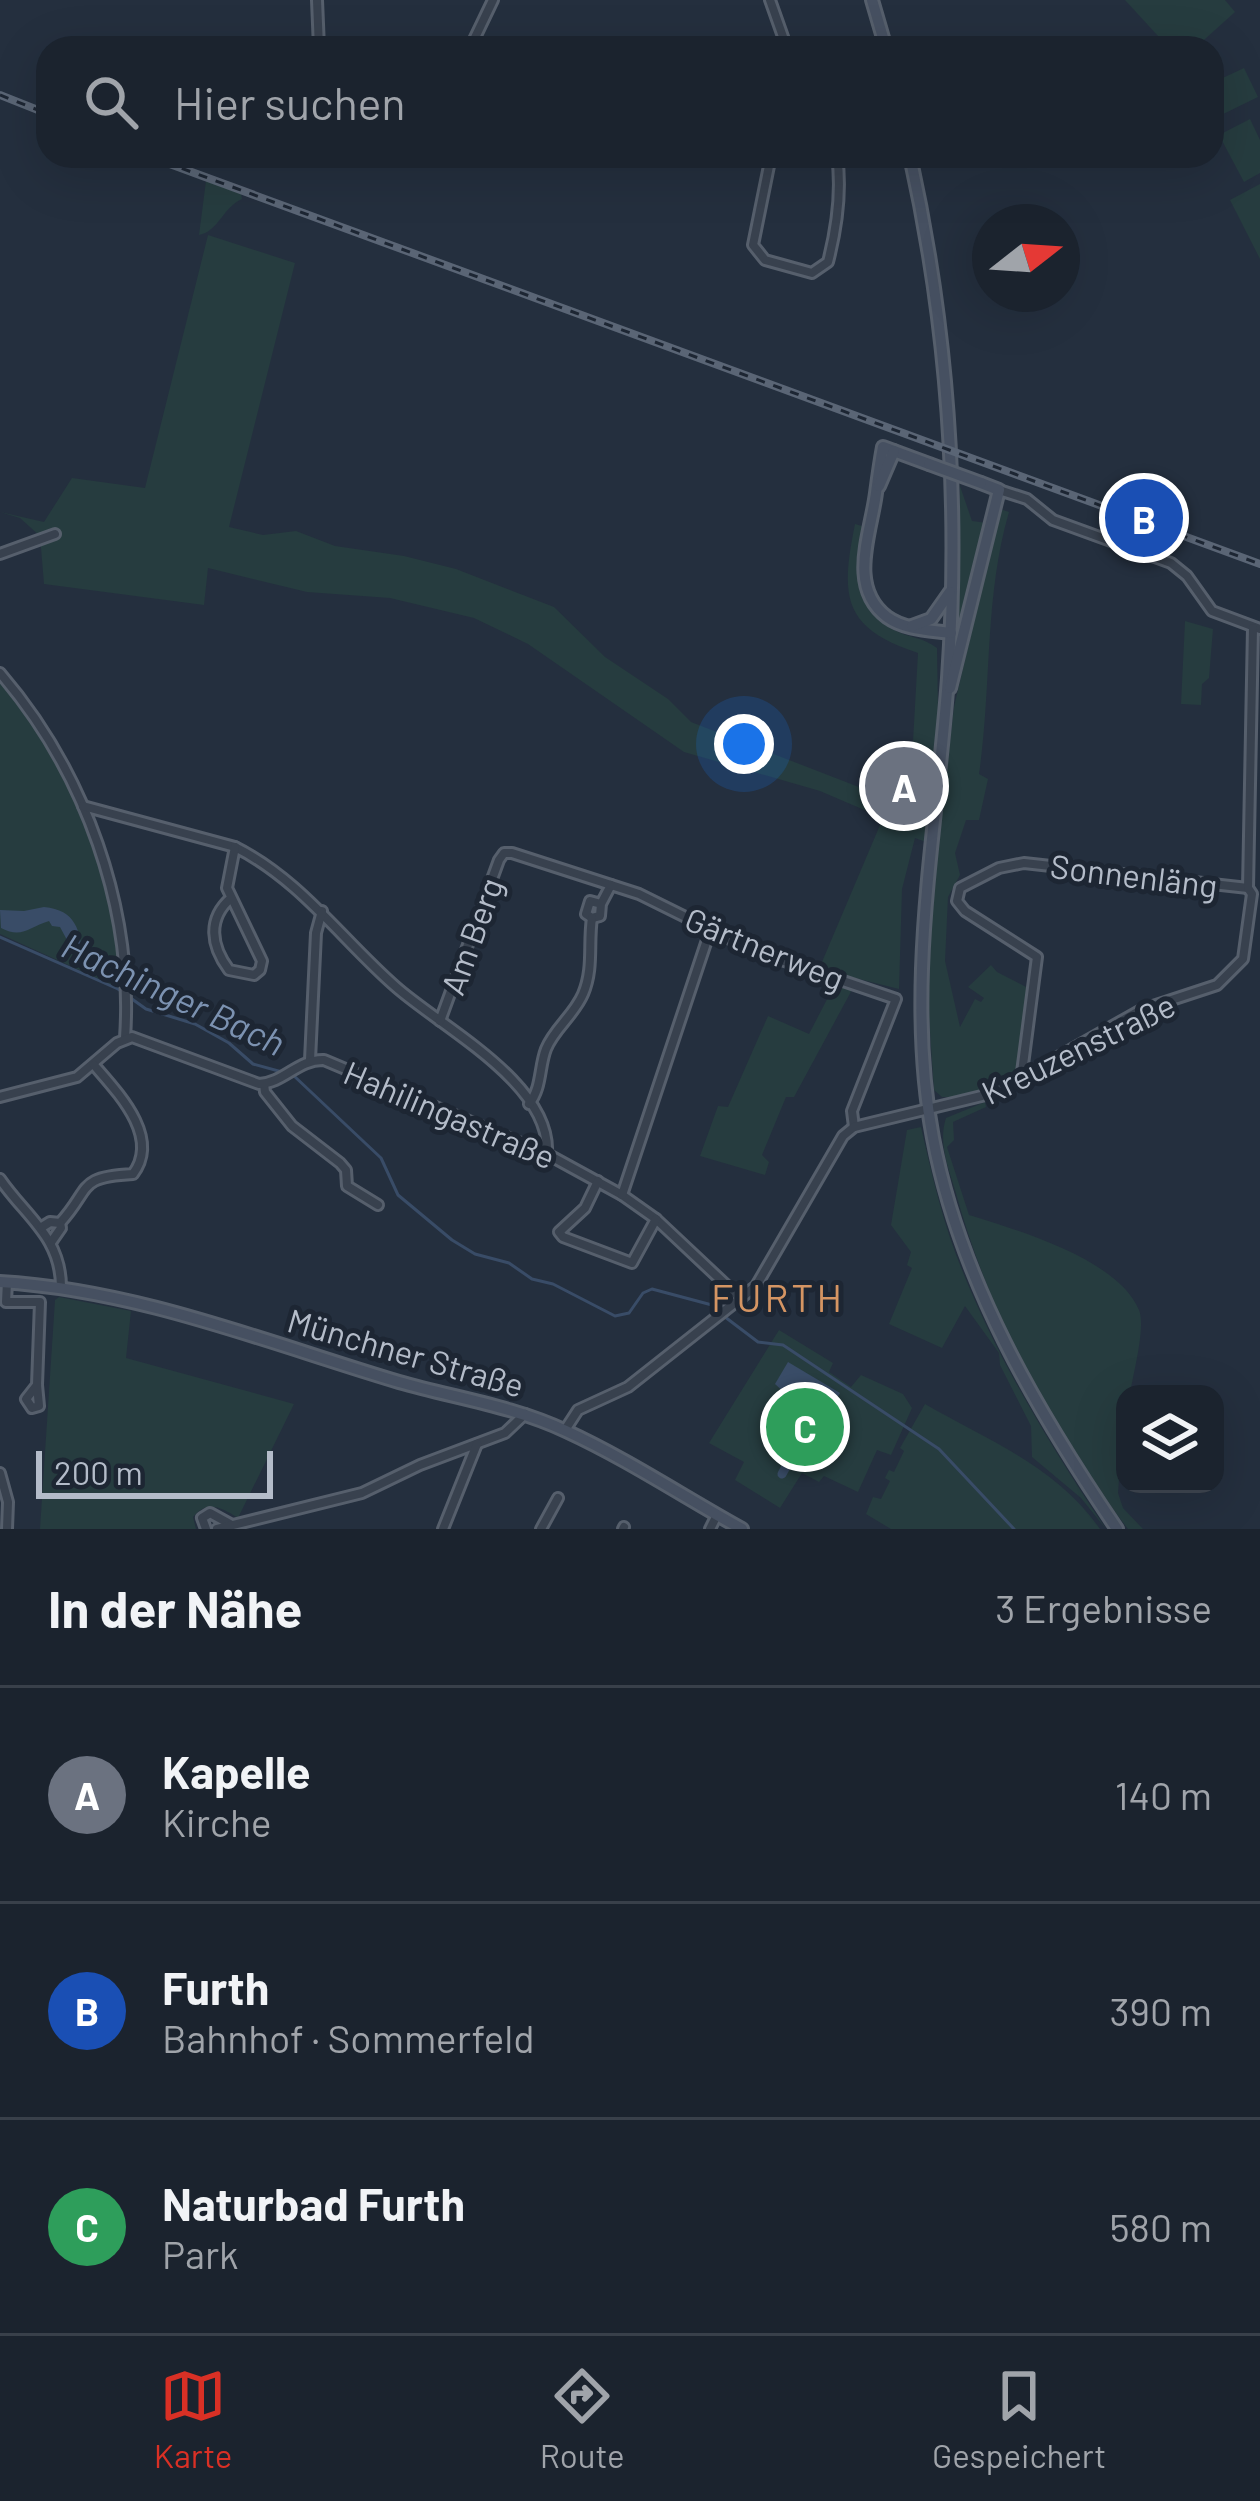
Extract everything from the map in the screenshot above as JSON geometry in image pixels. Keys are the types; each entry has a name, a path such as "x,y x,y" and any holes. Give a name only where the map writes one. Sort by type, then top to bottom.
{"main road":[{"path":"872,0 882,36"},
{"path":"912,168 929,252 951,460 951,633 923,960 922,1047 929,1110 947,1194 1000,1333 1073,1464 1117,1529"},
{"path":"946,695 956,679 999,490 882,447 865,583 876,606 907,627 951,633"},
{"path":"907,627 931,619 952,590"},
{"name":"Münchner Straße","path":"3,1282 61,1287 194,1318 404,1383 525,1414 565,1430 742,1529"}],"street":[{"path":"317,0 318,36"},
{"path":"476,36 494,0"},
{"path":"770,0 783,36"},
{"path":"769,168 753,245 765,260 812,273 828,262 833,244 837,168"},
{"path":"999,490 1028,499 1053,520 1171,562 1212,611 1257,628"},
{"path":"0,554 56,534"},
{"name":"Kreuzenstraße","path":"854,1127 978,1099 1021,1080 1141,1010 1204,990 1229,976 1246,950 1256,812 1257,628"},
{"path":"0,674 22,699 83,806 119,911 126,996 124,1038 94,1065 63,1082 0,1096"},
{"path":"83,806 255,857 322,911 396,987 488,1055 529,1104 545,1134 547,1154"},
{"path":"231,898 217,913 214,941 229,970 254,975 262,961 227,888 235,848"},
{"name":"Gärtnerweg","path":"504,853 611,885 778,960 896,999 852,1111 854,1127"},
{"name":"Am Berg","path":"440,1021 504,853"},
{"name":"Sonnenläng","path":"1021,1080 1037,956 964,911 957,895 981,876 1024,862 1250,891"},
{"path":"529,1104 536,1096 546,1049 584,993 591,963 592,918 585,910 587,903 601,904 611,885"},
{"path":"310,1060 316,933 322,911"},
{"path":"622,1195 711,928"},
{"path":"124,1038 139,1039 264,1084 265,1092 292,1126 346,1170 347,1186 378,1205"},
{"name":"Hahilingastraße","path":"264,1084 310,1060 338,1065 547,1154 656,1219 741,1299"},
{"path":"52,1241 86,1185 105,1175 133,1174 141,1163 143,1147 133,1118 94,1065"},
{"path":"565,1430 578,1410 628,1388 762,1279 843,1136 854,1127"},
{"path":"0,1179 52,1241 61,1287"},
{"path":"598,1181 585,1208 560,1232 563,1237 632,1263 656,1219"},
{"path":"42,1227 60,1223"},
{"path":"3,1282 6,1302 40,1303 38,1385"},
{"path":"217,1529 350,1497 505,1433 525,1414"},
{"path":"443,1529 477,1443"},
{"path":"0,1473 8,1502 7,1529"},
{"path":"542,1529 558,1498"},
{"path":"206,1529 202,1518 211,1513 230,1524"},
{"path":"710,1529 718,1515"}],"green space":[{"path":"1125,0 1225,0 1235,12 1208,36 1158,36"},
{"path":"1244,68 1258,97 1224,114 1224,77"},
{"path":"1250,119 1260,140 1260,173 1244,182 1224,144 1224,132"},
{"path":"206,181 241,194 242,199 199,235"},
{"path":"1260,184 1260,259 1230,200"},
{"path":"208,235 295,263 229,527 263,535 296,531 335,546 404,556 456,569 554,607 605,657 668,699 691,722 864,789 884,767 912,759 918,653 874,633 853,607 850,550 855,524 865,527 867,585 875,612 894,630 937,648 938,711 926,842 915,838 902,889 899,989 819,969 883,818 820,791 684,752 528,644 474,618 390,598 307,592 208,568 204,605 44,584 40,536 20,518 0,512 44,522 72,478 145,488"},
{"path":"960,486 972,521 987,523 955,662"},
{"path":"1000,509 1009,512 992,609 979,774 988,779 979,820 966,820 955,853 960,875 948,897 945,961 960,1027 975,999 981,1002 984,998 968,987 991,965 1030,989 1018,1071 983,1092 942,1097 934,1090 928,1003 933,887 954,707"},
{"path":"1185,621 1213,629 1209,678 1202,684 1201,705 1181,704"},
{"path":"0,681 47,747 87,825 113,909 121,989 0,934"},
{"path":"836,982 853,988 794,1097 786,1097 762,1155 769,1162 765,1175 700,1156 718,1106 728,1107 768,1016 809,1034"},
{"path":"985,1102 986,1107 953,1122 954,1140 947,1147 969,1215 1089,1261 1128,1292 1139,1310 1141,1327 1132,1385 1116,1385 1116,1493 1143,1529 1128,1529 1100,1491 1048,1410 1004,1325 950,1172 943,1136 946,1118"},
{"path":"921,1127 949,1235 992,1338 1106,1529 1081,1498 1032,1457 1031,1426 1000,1365 999,1353 965,1306 942,1348 889,1324 912,1268 907,1265 911,1252 891,1225 907,1130"},
{"path":"55,1300 131,1311 126,1358 294,1404 238,1518 209,1507 193,1517 196,1529 40,1529"},
{"path":"779,1330 833,1363 829,1372 851,1387 861,1375 903,1394 912,1408 891,1455 877,1450 858,1492 824,1476 819,1482 802,1473 780,1508 735,1480 744,1462 709,1443"},
{"path":"925,1404 1042,1472 1100,1529 891,1529 866,1514 873,1497 881,1499 890,1481 885,1478 889,1470 894,1472 904,1451 900,1448"}],"water":[{"path":"44,907 70,917 83,958 74,953 60,927 49,921 20,932 1,928 0,910"},
{"path":"788,1362 840,1393 824,1420 775,1384"}],"waterway":[{"name":"Hachinger Bach","path":"0,937 118,989 146,1009 195,1024 229,1043 253,1064 293,1075 381,1158 398,1195 475,1254 509,1263 532,1279 553,1284 615,1316 629,1313 643,1293 652,1289 718,1310"},
{"name":"Hachinger Bach","path":"725,1317 758,1342 783,1345 939,1449 1014,1529"},
{"path":"782,1474 798,1445"}],"railway":[{"path":"0,95 36,109"},
{"path":"181,168 1260,564"}],"place":[{"name":"Furth","path":"1144,518"},
{"name":"Kapelle","path":"904,786"},
{"name":"Naturbad Furth","path":"805,1427"}],"district":[{"name":"FURTH","path":"778,1296"}]}
